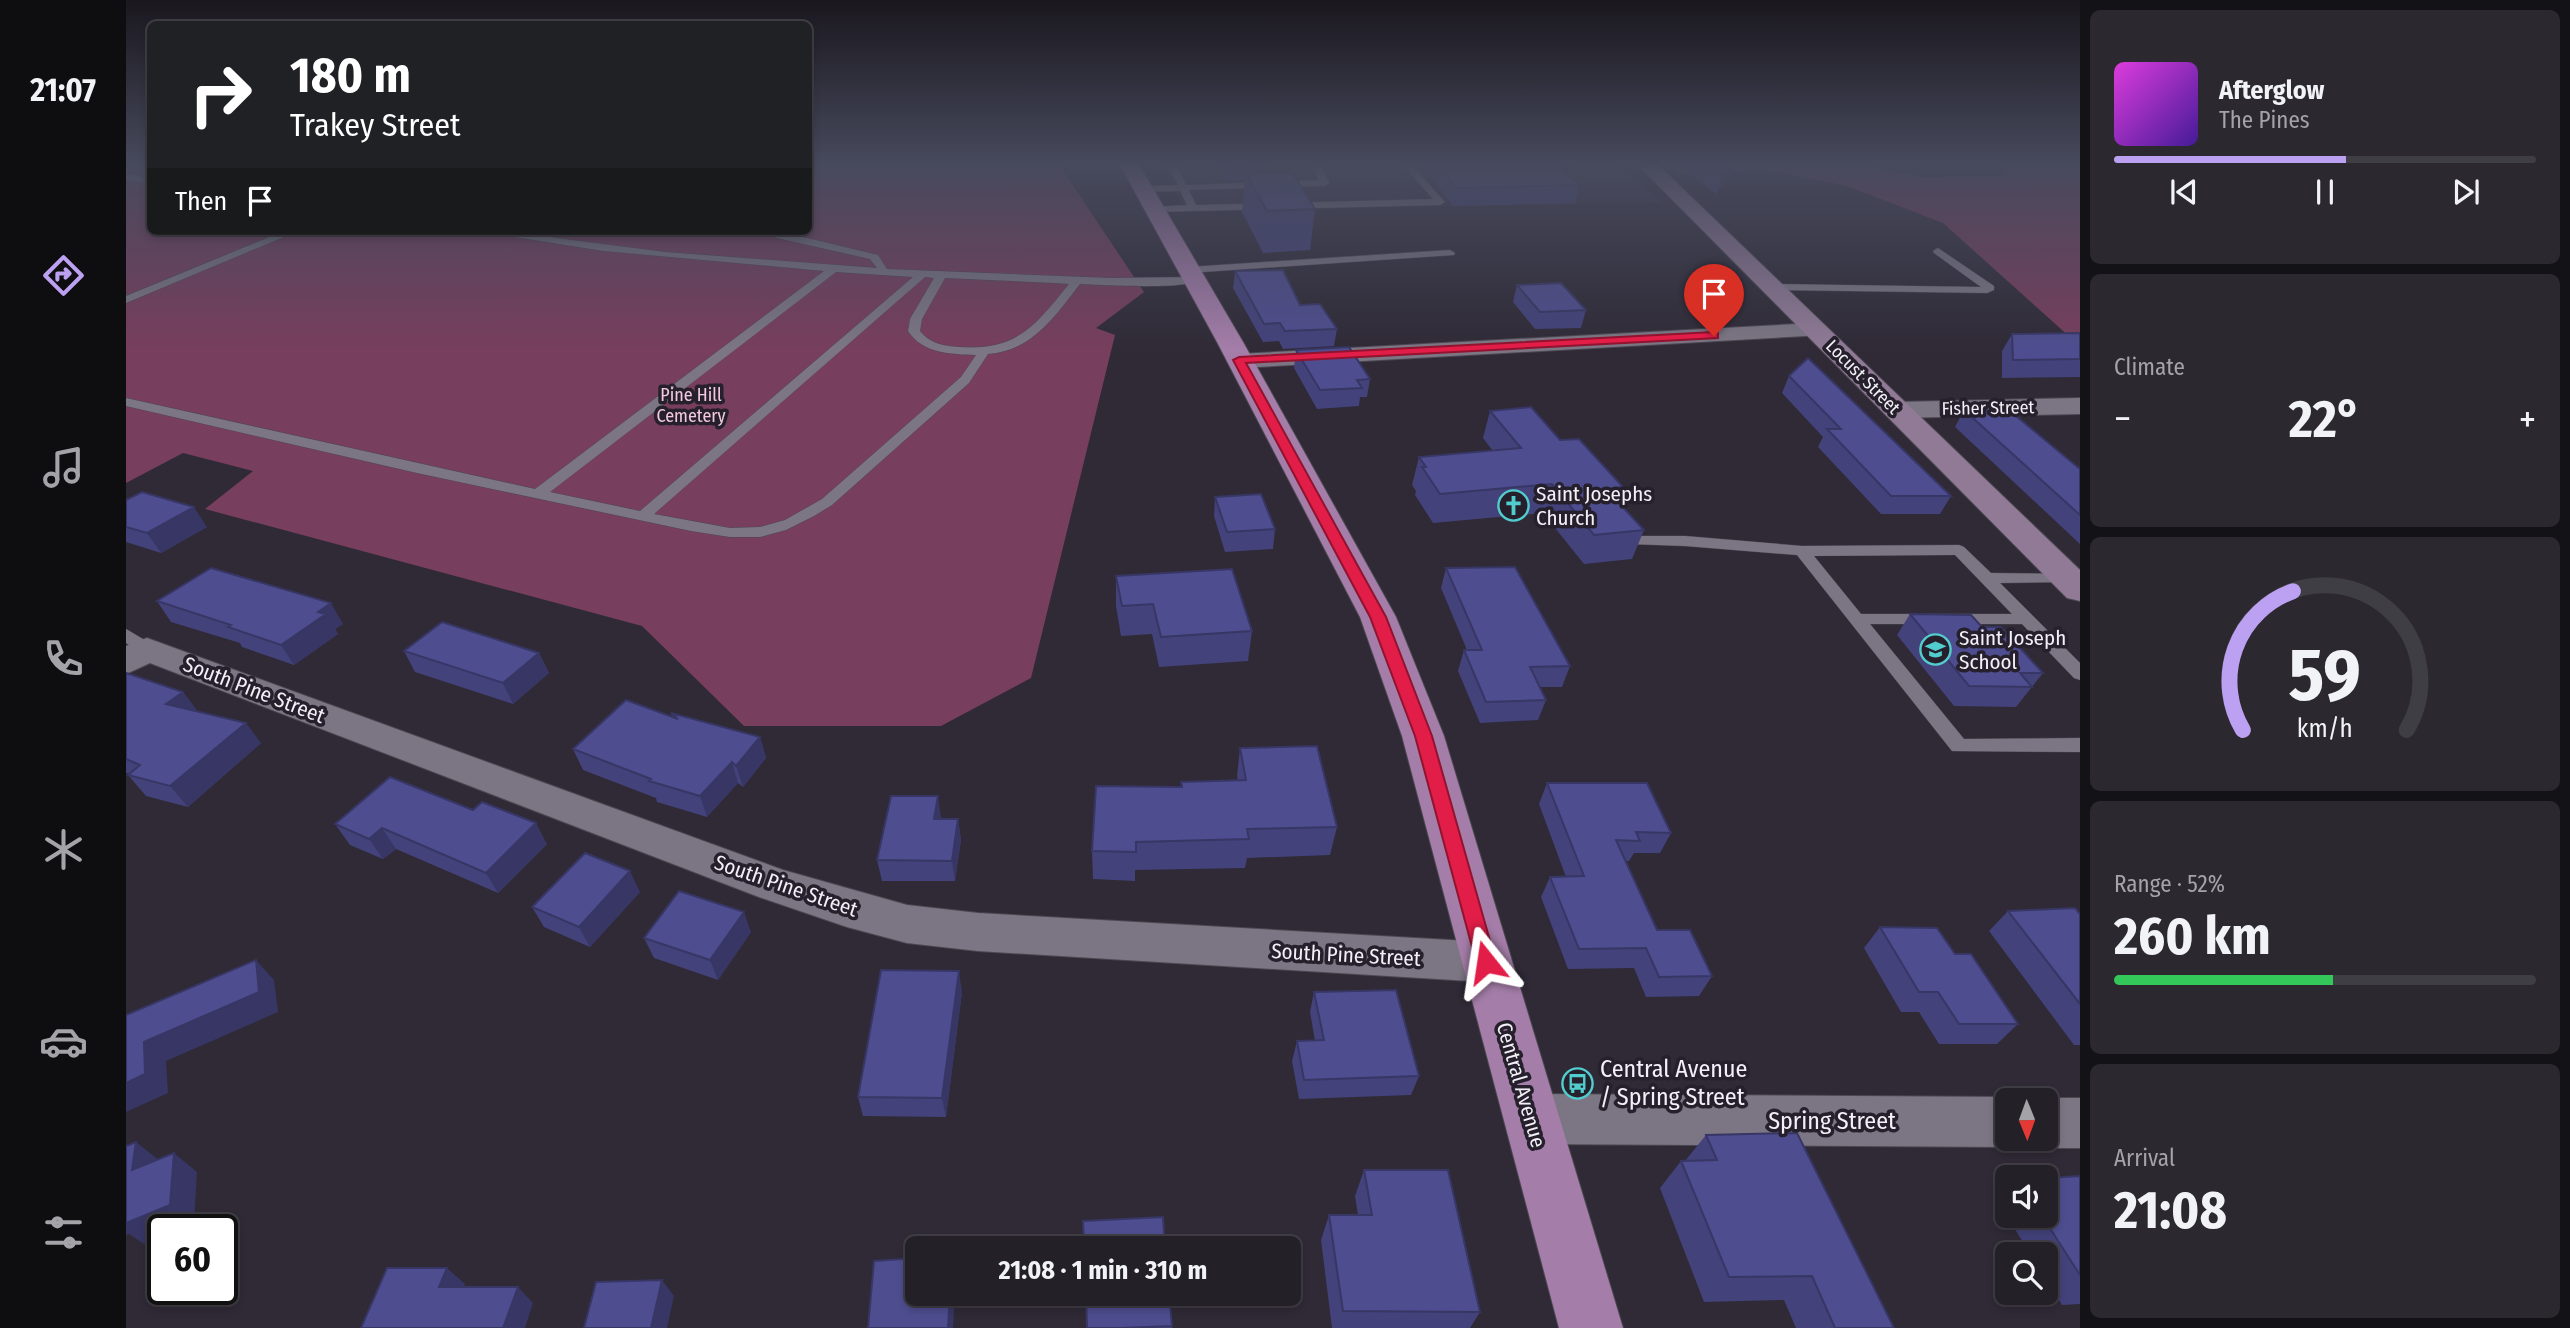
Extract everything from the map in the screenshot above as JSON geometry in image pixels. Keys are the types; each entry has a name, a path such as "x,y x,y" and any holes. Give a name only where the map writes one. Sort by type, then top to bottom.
{"main road":[{"name":"Central Avenue","path":"1174,225 1192,275 1378,617 1423,736 1591,1328"}],"street":[{"name":"Locust Street","path":"1708,225 2073,584"},
{"path":"1239,360 1815,330"},
{"name":"Fisher Street","path":"1896,410 2080,406"},
{"name":"South Pine Street","path":"133,649 774,885 907,924 1092,941 1486,962"},
{"name":"Spring Street","path":"1531,1119 1995,1122"},
{"path":"2058,1122 2080,1123"}],"lane":[{"path":"126,300 283,235"},
{"path":"510,235 595,247 834,269 1077,281 1192,275 1450,253"},
{"path":"783,235 874,257 881,264 883,272"},
{"path":"1771,287 1990,288 1938,251"},
{"path":"537,495 834,269"},
{"path":"645,515 922,274"},
{"path":"941,275 916,319 914,331 918,338 944,349 984,352 1001,350 1032,336 1077,281"},
{"path":"126,402 537,495 703,528 751,533 776,528 802,518 827,502 965,380 984,352"},
{"path":"1634,541 1685,541 1802,551 1959,550 2080,674"},
{"path":"1802,551 1959,746 2080,745"},
{"path":"1987,578 2073,584"},
{"path":"1857,620 2026,619"}],"green space":[{"name":"Pine Hill Cemetery","path":"126,225 147,225 147,235 812,235 812,225 1099,225 1144,292 1096,328 1115,335 1031,678 941,726 744,726 642,626 205,509 253,471 183,453 126,483"},
{"path":"1945,225 2080,225 2080,338 2072,339"}],"building":[{"path":"1283,270 1300,305 1320,304 1337,329 1285,331 1280,323 1264,324 1235,271"},
{"path":"1561,283 1586,310 1540,312 1517,285"},
{"path":"2080,333 2080,359 2013,360 2012,334"},
{"path":"1349,347 1370,379 1357,380 1362,388 1320,390 1296,350"},
{"path":"1808,358 1951,496 1891,496 1827,429 1841,429 1789,376"},
{"path":"1531,407 1560,440 1579,439 1623,487 1606,489 1644,530 1594,535 1552,484 1440,494 1422,467 1426,467 1419,457 1521,448 1490,411"},
{"path":"1964,410 2010,411 2080,469 2080,515"},
{"path":"142,492 194,507 147,533 126,527 126,500"},
{"path":"1261,494 1275,529 1227,532 1215,497"},
{"path":"1515,567 1570,666 1530,667 1546,700 1486,702 1464,650 1482,650 1446,568"},
{"path":"211,568 331,603 318,612 326,614 281,645 228,627 231,625 157,601"},
{"path":"1232,569 1252,631 1161,637 1153,604 1122,606 1116,576"},
{"path":"1910,614 1971,615 1982,627 2001,627 2043,673 2020,673 2032,687 1969,686"},
{"path":"442,622 539,653 503,683 404,651"},
{"path":"126,673 183,692 166,704 246,723 170,786 128,775 140,765 126,759"},
{"path":"626,700 678,719 671,713 760,737 736,766 732,762 700,796 649,781 651,779 573,749"},
{"path":"1317,746 1337,827 1247,829 1249,839 1136,842 1136,852 1092,851 1096,786 1182,787 1181,782 1246,780 1240,748"},
{"path":"390,777 473,810 482,802 536,823 486,873 382,828 369,839 335,824"},
{"path":"1547,783 1647,783 1671,833 1636,832 1640,841 1616,840 1657,930 1690,930 1712,976 1659,977 1646,948 1579,949 1550,877 1584,876"},
{"path":"891,796 938,796 934,819 958,819 952,861 877,860"},
{"path":"585,853 630,871 579,927 532,907"},
{"path":"679,891 744,912 710,960 644,938"},
{"path":"2075,908 2080,914 2080,1004 2008,911"},
{"path":"1880,927 1937,928 1955,954 1971,954 2018,1024 1959,1024 1938,992 1919,992"},
{"path":"256,960 259,992 144,1042 145,1074 126,1083 126,1015"},
{"path":"881,970 959,971 942,1098 858,1097"},
{"path":"1396,990 1419,1076 1304,1080 1297,1041 1324,1040 1314,992"},
{"path":"1797,1133 1894,1328 1835,1328 1812,1276 1729,1277 1681,1161 1717,1160 1706,1135"},
{"path":"136,1142 132,1170 174,1153 170,1205 126,1223 126,1146"},
{"path":"1364,1170 1448,1170 1480,1312 1343,1311 1329,1215 1372,1215"},
{"path":"2080,1176 2080,1275 2050,1228 2058,1228 2058,1177"},
{"path":"1163,1217 1164,1236 1084,1236 1083,1221"},
{"path":"905,1259 905,1306 949,1306 948,1328 868,1328 874,1261"},
{"path":"387,1268 447,1268 439,1287 518,1287 503,1328 361,1328"},
{"path":"662,1280 651,1328 584,1328 596,1282"},
{"path":"1086,1306 1170,1306 1172,1326 1087,1328"}],"place":[{"name":"Saint Josephs Church","path":"1513,506"},
{"name":"Saint Joseph School","path":"1936,650"},
{"name":"Central Avenue / Spring Street","path":"1577,1083"}],"route":[{"path":"1486,962 1423,736 1378,617 1239,360 1714,336"}]}
